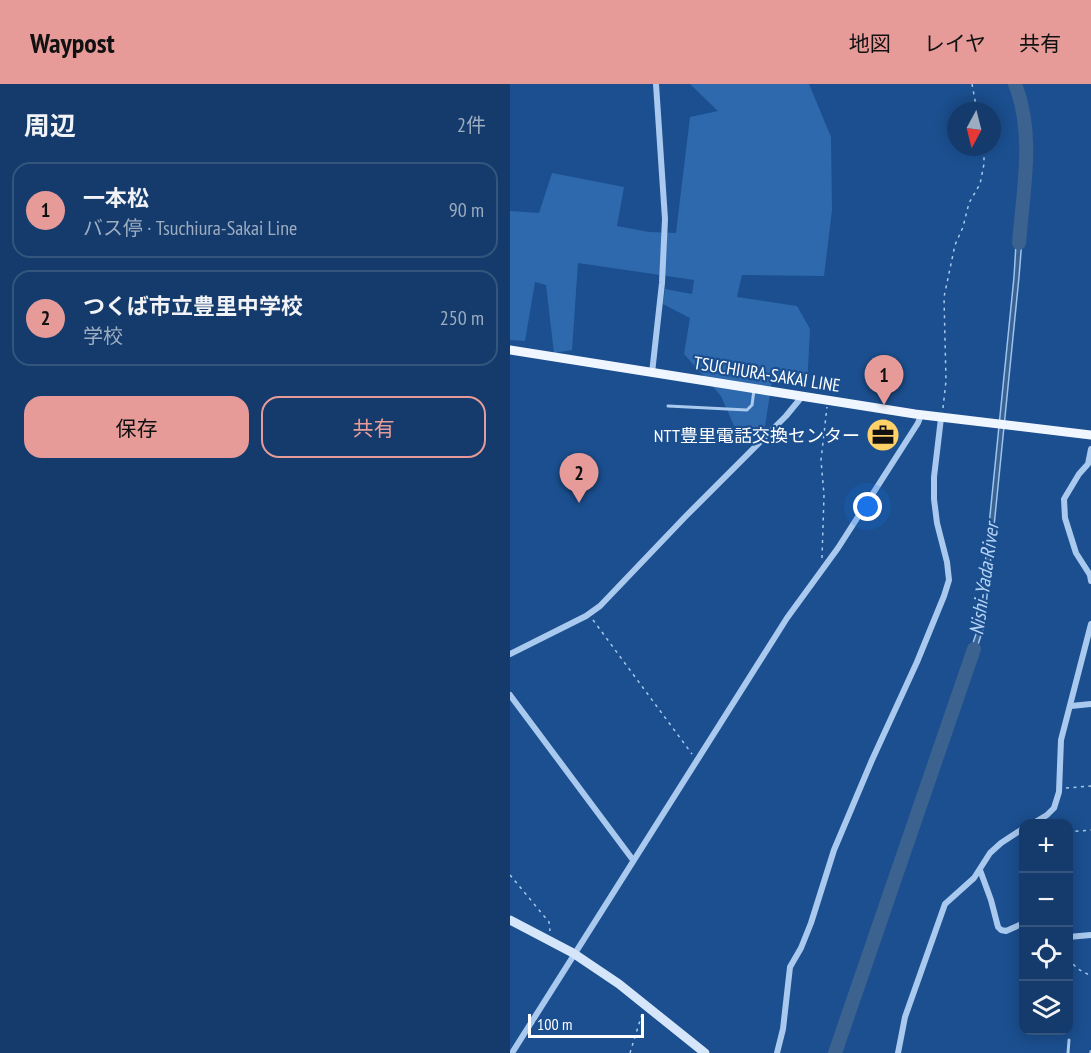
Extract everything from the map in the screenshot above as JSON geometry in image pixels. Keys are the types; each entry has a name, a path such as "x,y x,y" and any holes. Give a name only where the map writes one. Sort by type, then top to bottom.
{"main road":[{"name":"TSUCHIURA-SAKAI LINE","path":"510,350 921,415 1091,435"}],"street":[{"path":"652,373 662,283 665,219 656,84"},
{"path":"510,654 589,614 600,606 786,416 801,395"},
{"path":"512,1053 573,953 787,618 824,568 921,415"},
{"path":"777,1053 783,1029 790,967 811,923 834,850 917,662 949,580 934,499 934,477 942,418"},
{"path":"1090,577 1076,553 1065,518 1064,499 1079,474 1090,464 1091,449"},
{"path":"1040,819 1054,808 1059,789 1061,740 1091,624"},
{"path":"510,695 633,860"},
{"path":"1071,706 1091,705"},
{"path":"898,1053 905,1017 945,904 980,870 995,848 1019,831"},
{"path":"980,870 1000,930 1006,931 1019,926"},
{"path":"510,920 573,953 619,984 705,1053"},
{"path":"1073,937 1091,935"}],"lane":[{"path":"668,406 747,410 752,405 754,388"},
{"path":"1068,1053 1069,1040"}],"path":[{"path":"972,84 975,102"},
{"path":"942,418 946,381 944,297 955,245 963,227 969,203 980,184 984,156"},
{"path":"824,568 822,559 824,495 821,460 828,399"},
{"path":"589,614 696,760"},
{"path":"1059,789 1091,786"},
{"path":"1073,832 1091,830"},
{"path":"510,874 549,922 547,938"},
{"path":"1073,964 1091,976"},
{"path":"630,1053 645,1005"},
{"path":"1090,1053 1091,1048"}],"shaded area":[{"path":"690,84 809,84 831,137 832,210 824,276 742,275 737,297 797,306 810,329 807,387 772,381 765,426 742,444 721,396 684,354 690,318 663,304 665,289 692,294 694,280 578,263 572,350 554,353 546,285 535,282 525,341 510,340 510,211 539,213 552,173 624,187 617,226 649,232 676,233 690,117 718,111"}],"water":[{"path":"1017,227 1023,227 1019,277 984,626 971,666 966,664 979,625"}],"building":[{"name":"NTT豊里電話交換センター","path":"873,425 896,428 894,446 870,442"}],"waterway":[{"name":"Nishi-Yada River","path":"1015,84 1025,123 1026,143 1019,243"},
{"name":"Nishi-Yada River","path":"835,1053 974,649"}],"place":[{"name":"一本松","path":"884,405"},
{"name":"NTT豊里電話交換センター","path":"883,435"},
{"name":"つくば市立豊里中学校","path":"579,503"}]}
